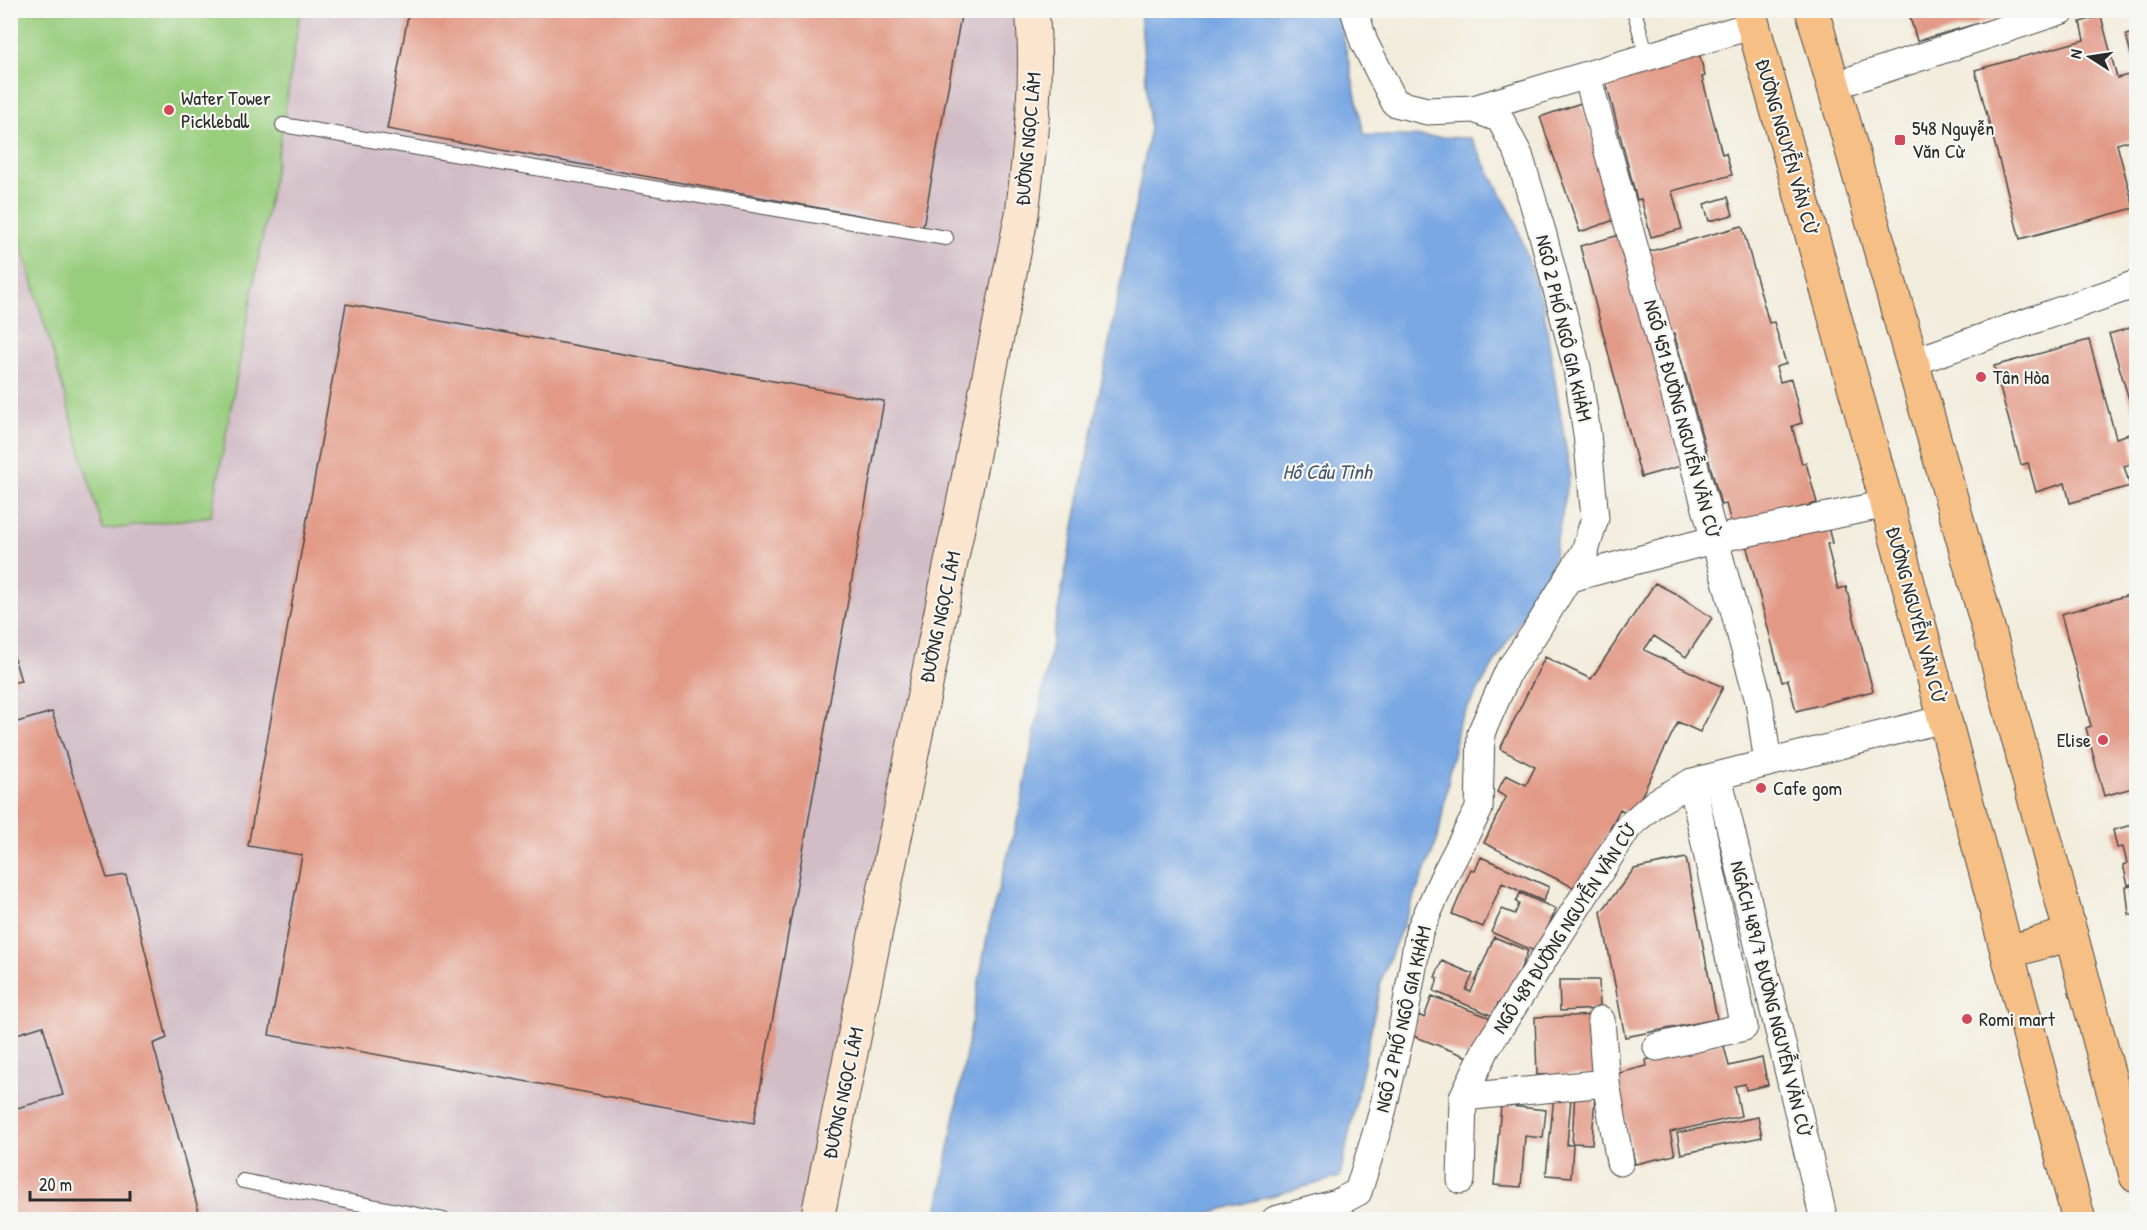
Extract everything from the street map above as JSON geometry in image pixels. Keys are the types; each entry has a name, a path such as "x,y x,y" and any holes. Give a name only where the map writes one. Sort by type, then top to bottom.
{"main road":[{"name":"ĐƯỜNG NGỌC LÂM","path":"817,1220 1022,214 1032,128 1035,41 1032,10"},
{"path":"1812,10 1988,627 2136,1176"},
{"name":"ĐƯỜNG NGUYỄN VĂN CỪ","path":"1751,18 1887,504 2079,1220"},
{"path":"2008,952 2072,934"}],"street":[{"name":"NGÕ 2 PHỐ NGÔ GIA KHẢM","path":"1275,1220 1337,1203 1358,1192 1391,1076 1404,1019 1419,932 1445,874 1479,809 1481,732 1509,670 1585,551 1594,518 1587,434 1577,368 1543,235 1519,155 1500,119 1474,108 1427,111 1395,103 1364,42 1354,10"},
{"path":"1833,86 2063,10"},
{"path":"1474,108 1647,57 1751,18"},
{"name":"NGÕ 451 ĐƯỜNG NGUYỄN VĂN CỪ","path":"1587,75 1759,702 1768,763"},
{"path":"1913,362 2136,284"},
{"path":"1567,579 1716,539 1887,504"},
{"name":"NGÕ 489 ĐƯỜNG NGUYỄN VĂN CỪ","path":"1461,1180 1463,1097 1486,1049 1629,826 1655,803 1692,782 1944,719"},
{"name":"NGÁCH 489/7 ĐƯỜNG NGUYỄN VĂN CỪ","path":"1718,776 1824,1220"},
{"path":"1657,1047 1744,1027 1692,782"},
{"path":"1601,1020 1606,1083 1620,1162"},
{"path":"1463,1097 1606,1083"}],"lane":[{"path":"1634,10 1647,57"},
{"path":"283,125 946,238"},
{"path":"243,1181 444,1220"}],"shaded area":[{"path":"10,11 1048,11 1055,56 810,1219 11,1219"}],"green space":[{"path":"11,11 300,11 283,125 211,516 103,530 11,206"}],"water":[{"name":"Hồ Cầu Tình","path":"1140,11 1338,11 1364,135 1471,138 1515,220 1543,305 1570,474 1551,569 1459,722 1438,838 1382,977 1340,1177 1192,1219 936,1219 990,921 1020,810 1150,129"}],"building":[{"path":"409,10 962,10 923,227 387,129"},
{"path":"1908,10 2020,10 2021,11 1917,41"},
{"path":"2101,16 2117,78 2136,73 2136,139 2117,144 2134,208 2020,239 1975,70 2084,40 2080,22"},
{"path":"2136,32 2136,73 2126,35"},
{"path":"1698,49 1705,76 1702,77 1722,154 1726,153 1732,175 1672,191 1682,229 1651,237 1641,199 1637,200 1604,74"},
{"path":"1581,103 1620,218 1580,232 1540,117"},
{"path":"2136,142 2136,163 2130,143"},
{"path":"1728,197 1733,215 1709,221 1704,204"},
{"path":"1742,226 1769,323 1774,322 1786,364 1776,367 1780,382 1791,379 1802,423 1792,426 1802,464 1806,463 1817,503 1732,526 1726,504 1721,505 1674,333 1669,335 1647,252"},
{"path":"1627,233 1688,464 1641,477 1580,246"},
{"path":"346,304 884,401 754,1123 269,1035 302,855 248,846"},
{"path":"2136,326 2136,407 2132,409 2109,334"},
{"path":"2089,340 2116,438 2129,434 2136,463 2124,466 2130,486 2070,503 2065,483 2036,492 2028,463 2021,465 1994,366"},
{"path":"1826,519 1832,543 1827,544 1838,589 1846,587 1873,691 1796,711 1788,680 1782,682 1745,540"},
{"path":"1655,583 1680,596 1712,618 1686,657 1654,636 1644,650 1723,687 1700,732 1678,722 1632,815 1620,809 1579,890 1484,843 1506,797 1497,792 1506,775 1526,785 1535,767 1500,749 1545,657 1591,679"},
{"path":"2136,593 2136,787 2104,796 2086,728 2091,726 2061,614"},
{"path":"10,644 21,681 10,683"},
{"path":"52,712 107,878 126,875 167,1038 153,1044 201,1220 10,1220 10,1110 63,1095 43,1026 10,1036 10,724"},
{"path":"2136,824 2136,883 2128,885 2123,865 2127,863 2123,847 2117,848 2113,830"},
{"path":"1481,857 1549,887 1543,901 1502,883 1483,927 1452,914 1471,869 1475,871"},
{"path":"1686,858 1717,1019 1625,1037 1601,912 1634,869"},
{"path":"2136,885 2136,923 2134,915 2129,915 2126,887"},
{"path":"1520,893 1556,909 1537,952 1491,932 1502,909 1515,914 1519,904 1516,902"},
{"path":"1494,937 1528,951 1505,1006 1498,1003 1493,1016 1434,991 1438,978 1435,977 1442,961 1473,974 1466,990 1471,992"},
{"path":"1559,980 1599,980 1600,1009 1560,1011"},
{"path":"1432,996 1494,1019 1478,1061 1411,1035 1419,1015 1424,1018"},
{"path":"1600,1015 1601,1074 1537,1075 1535,1017"},
{"path":"1723,1042 1729,1066 1762,1058 1768,1085 1746,1090 1745,1084 1735,1086 1741,1116 1670,1132 1675,1155 1635,1164 1615,1074 1647,1066 1646,1060"},
{"path":"1575,1092 1595,1093 1592,1144 1572,1143"},
{"path":"1554,1096 1571,1097 1567,1145 1573,1145 1571,1177 1546,1175"},
{"path":"1501,1105 1546,1110 1543,1138 1525,1136 1521,1187 1494,1185"},
{"path":"1758,1117 1762,1137 1681,1154 1677,1133"}],"place":[{"name":"Water Tower Pickleball","path":"169,110"},
{"name":"548 Nguyễn Văn Cừ","path":"1900,140"},
{"name":"Tân Hòa","path":"1981,377"},
{"name":"Elise","path":"2103,740"},
{"name":"Cafe gom","path":"1761,788"},
{"name":"Romi mart","path":"1967,1019"}]}
